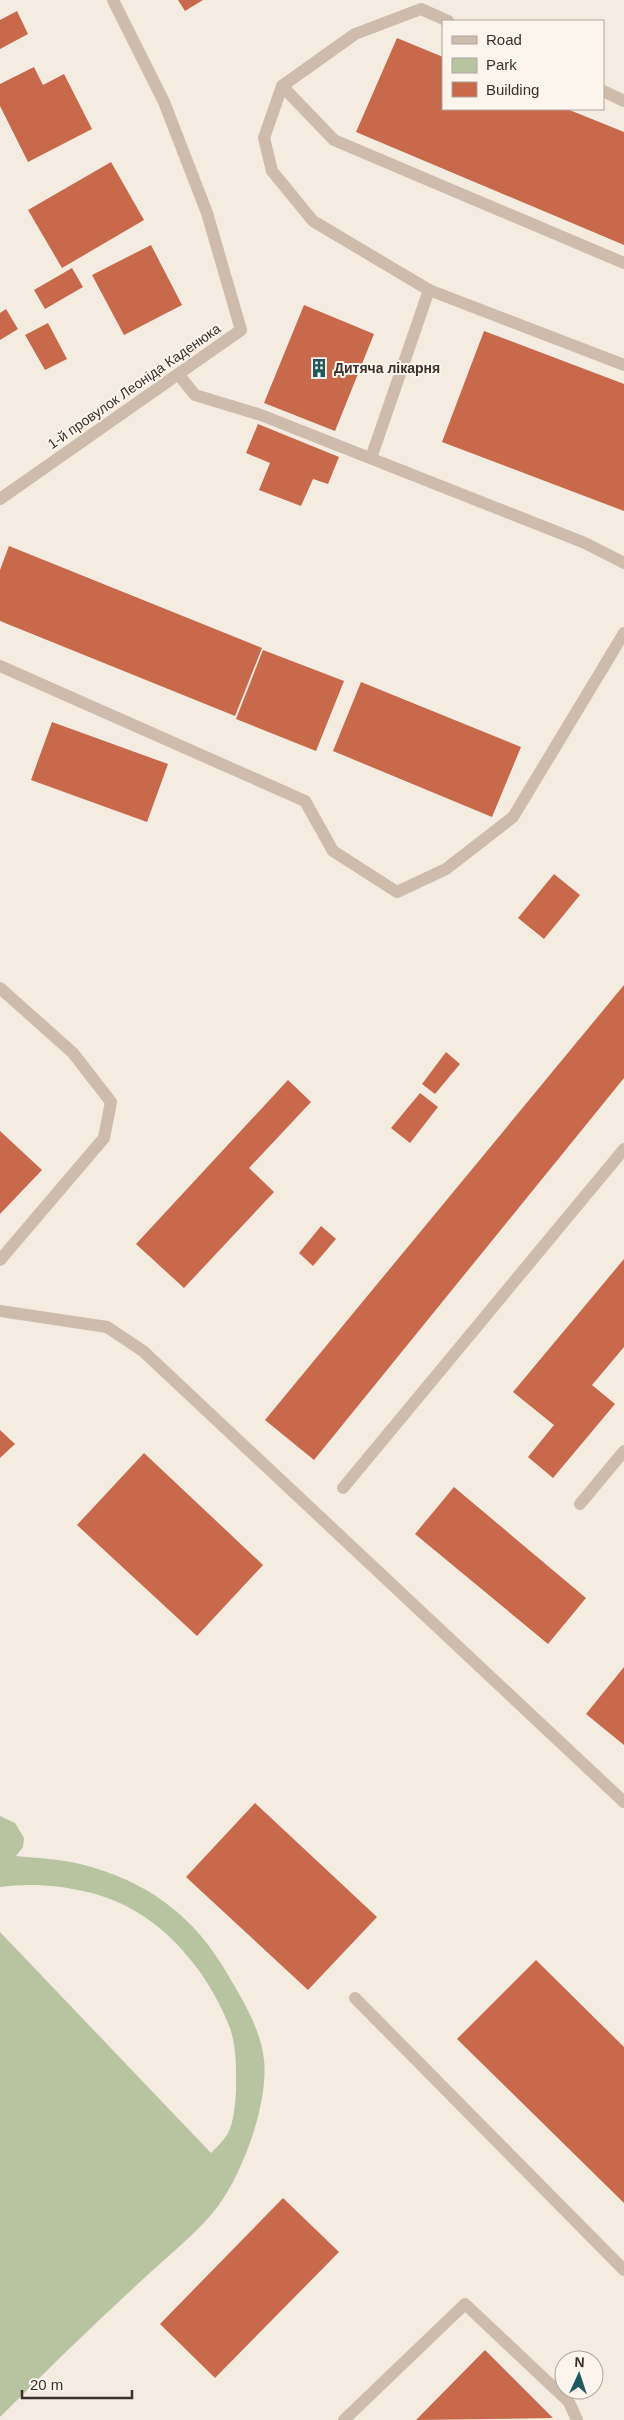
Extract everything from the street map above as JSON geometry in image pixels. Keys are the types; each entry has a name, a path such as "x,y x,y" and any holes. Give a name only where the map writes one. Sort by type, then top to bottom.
{"street":[{"name":"1-й провулок Леоніда Каденюка","path":"0,499 240,330 207,213 164,102 113,0"},
{"path":"446,20 421,9 355,34 282,86 264,138 272,172 313,221 429,290 624,365"},
{"path":"282,86 334,140 624,263"},
{"path":"604,91 624,101"},
{"path":"371,458 429,290"},
{"path":"178,374 195,394 261,415 371,458 585,543 624,563"},
{"path":"0,666 304,801 333,851 397,892 446,869 513,817 624,633"},
{"path":"0,988 73,1053 111,1102 104,1138 0,1260"},
{"path":"343,1488 624,1149"},
{"path":"0,1311 107,1327 143,1351 624,1802"},
{"path":"580,1504 624,1452"},
{"path":"355,1998 624,2270"},
{"path":"344,2420 465,2304 569,2402 577,2420"}],"green space":[{"path":"0,1816 15,1823 24,1838 23,1847 16,1856 65,1861 104,1871 147,1891 166,1903 184,1918 215,1954 245,2005 262,2049 264,2078 262,2098 250,2142 242,2163 222,2201 203,2224 87,2332 0,2417 0,1932 211,2153 226,2136 232,2124 236,2076 235,2052 230,2028 213,1992 189,1958 160,1928 126,1906 81,1890 31,1885 0,1887"}],"building":[{"path":"178,0 203,0 185,11"},
{"path":"17,11 28,34 0,49 0,20"},
{"path":"397,38 442,57 442,110 569,110 624,132 624,245 356,132"},
{"path":"34,67 43,85 64,74 92,129 28,162 0,106 0,84"},
{"path":"111,162 144,220 62,268 28,210"},
{"path":"151,245 182,305 124,335 92,275"},
{"path":"72,268 83,287 45,309 34,290"},
{"name":"Дитяча лікарня","path":"304,305 374,334 335,431 264,403"},
{"path":"6,309 18,329 0,340 0,313"},
{"path":"48,323 67,359 45,370 25,335"},
{"path":"484,331 624,384 624,511 442,442"},
{"path":"258,424 339,457 328,484 313,479 301,506 259,490 270,463 246,453"},
{"path":"9,546 262,648 235,716 0,621 0,570"},
{"path":"263,650 344,681 316,751 236,719"},
{"path":"361,682 521,747 492,817 333,751"},
{"path":"52,722 168,764 147,822 31,780"},
{"path":"554,874 580,895 544,939 518,918"},
{"path":"624,985 624,1078 314,1460 265,1420"},
{"path":"446,1052 460,1064 435,1094 422,1084"},
{"path":"288,1080 311,1102 249,1168 274,1192 184,1288 136,1244"},
{"path":"420,1093 438,1107 410,1143 391,1128"},
{"path":"0,1131 42,1170 0,1214"},
{"path":"321,1226 336,1239 313,1266 299,1253"},
{"path":"624,1259 624,1347 592,1385 615,1404 553,1478 528,1457 554,1425 513,1392"},
{"path":"0,1430 15,1444 0,1458"},
{"path":"144,1453 263,1565 197,1636 77,1525"},
{"path":"454,1487 586,1598 548,1644 415,1534"},
{"path":"624,1667 624,1745 586,1714"},
{"path":"255,1803 377,1917 308,1990 186,1877"},
{"path":"536,1960 624,2047 624,2203 457,2039"},
{"path":"283,2198 339,2252 215,2378 160,2324"},
{"path":"485,2350 553,2418 416,2420"}],"place":[{"name":"Дитяча лікарня","path":"319,368"}]}
